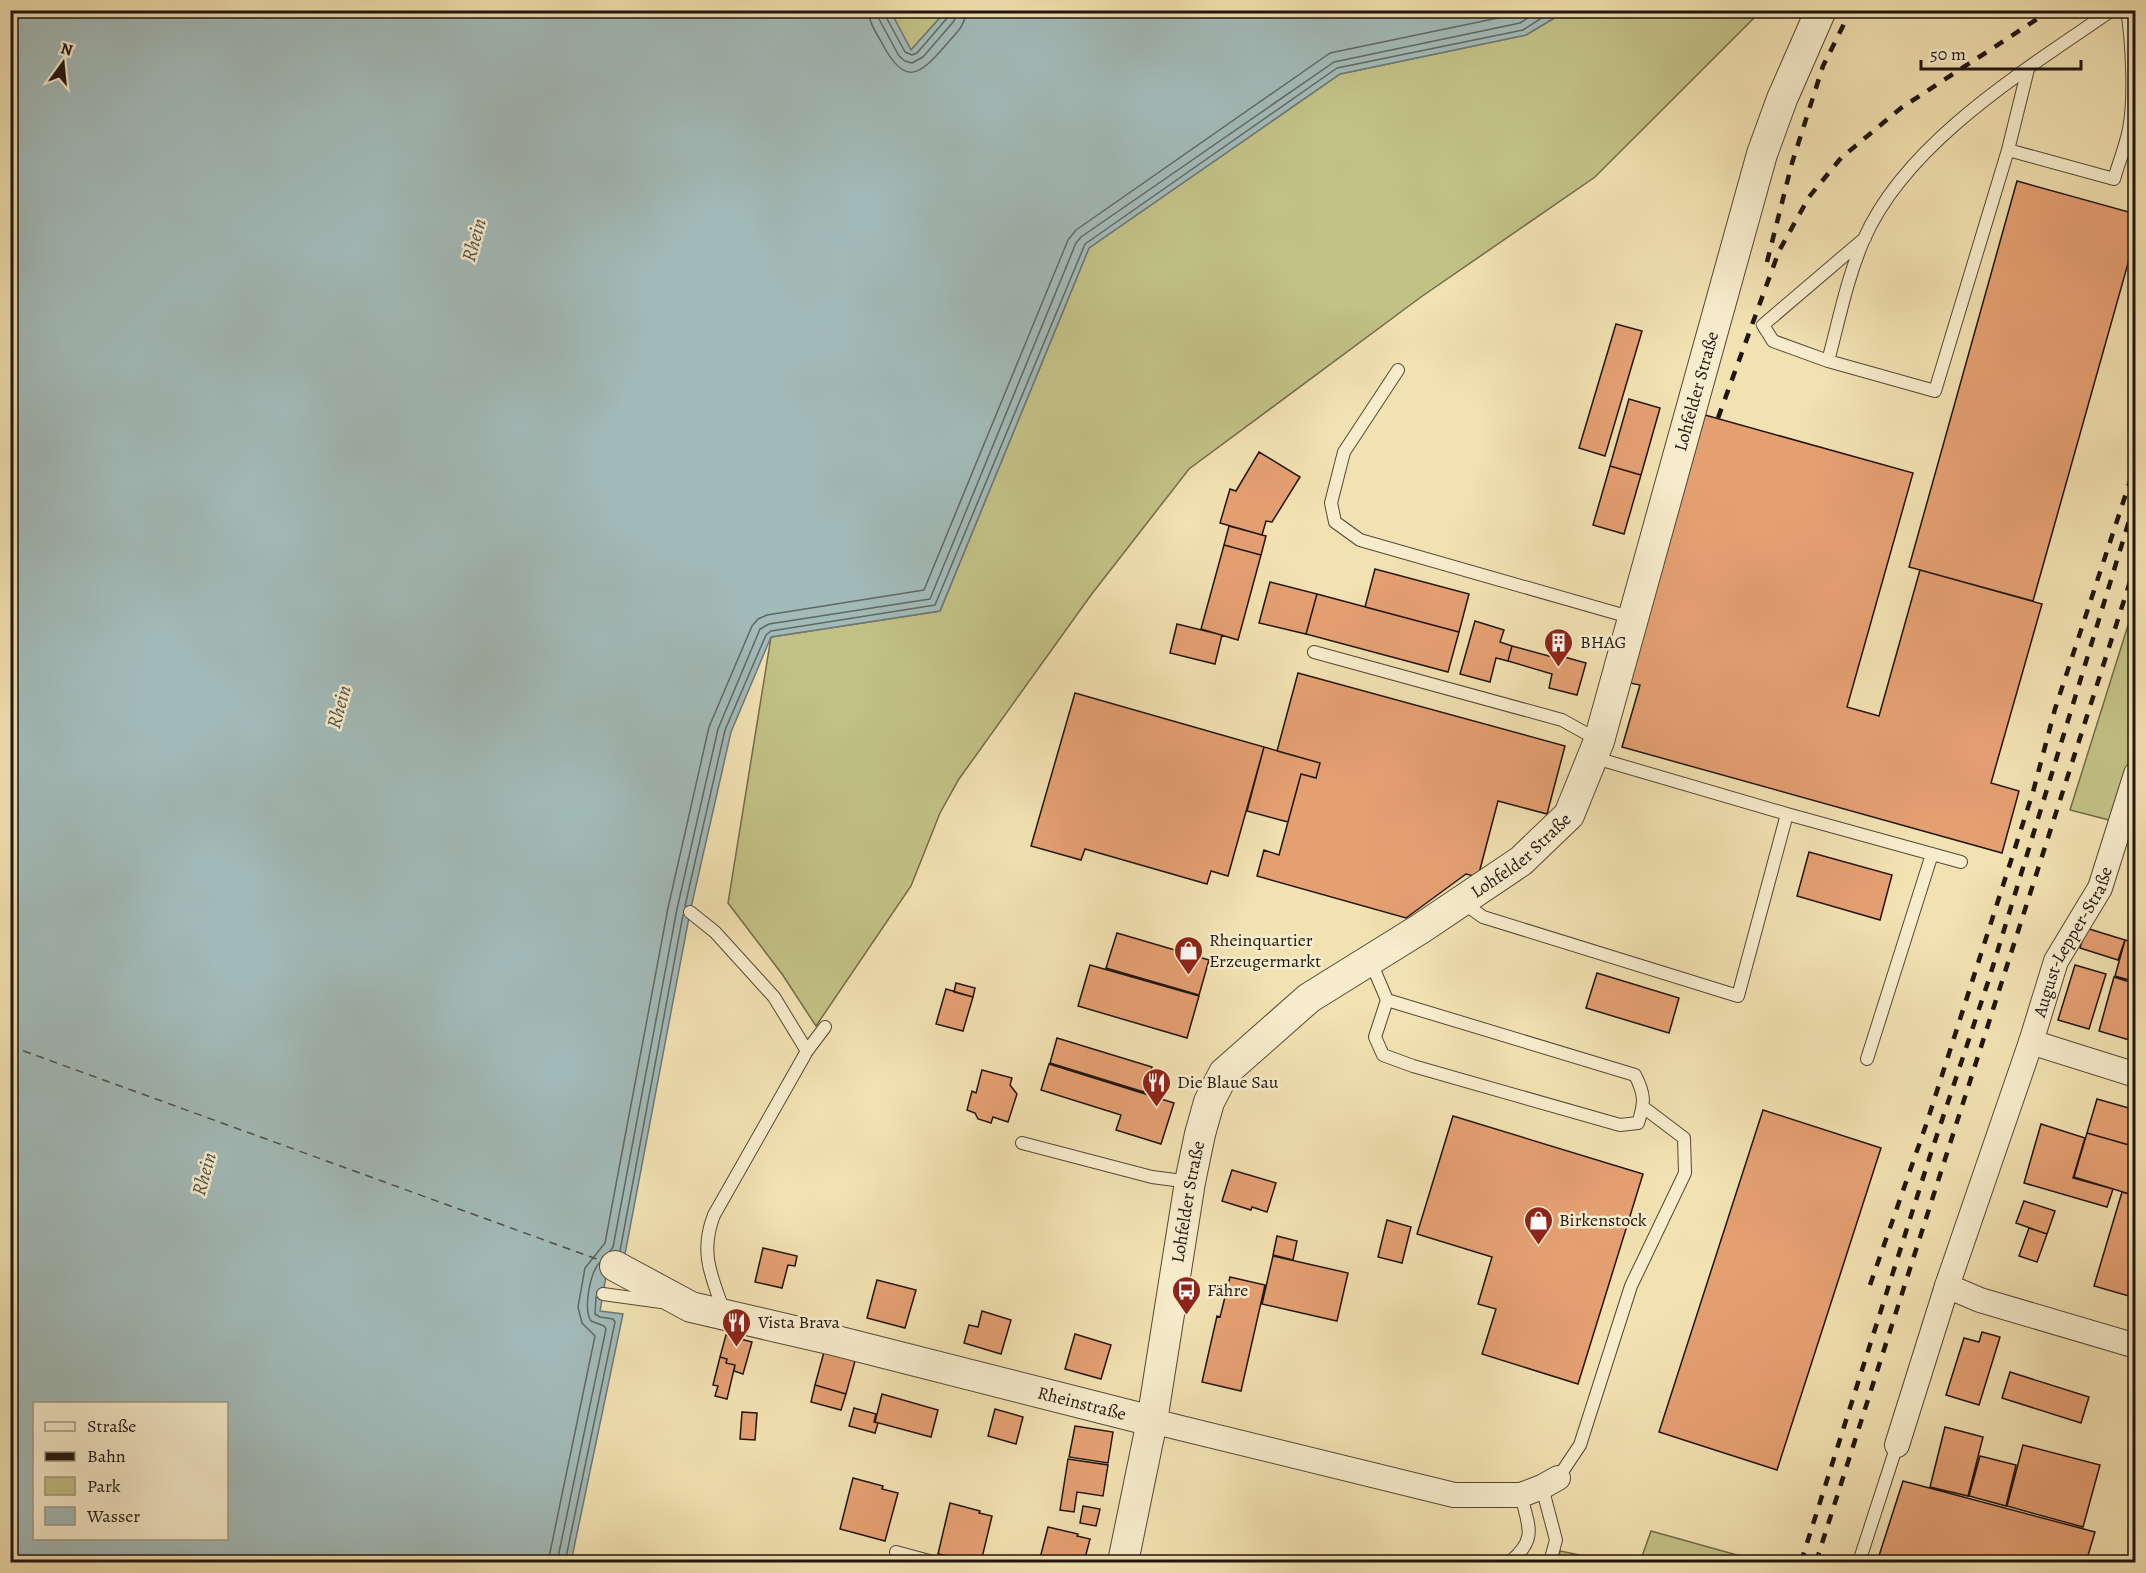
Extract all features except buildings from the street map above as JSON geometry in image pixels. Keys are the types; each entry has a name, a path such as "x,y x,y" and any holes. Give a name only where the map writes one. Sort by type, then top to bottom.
{"street":[{"name":"Lohfelder Straße","path":"1123,1563 1152,1421 1190,1182 1209,1102 1224,1073 1309,998 1461,902 1521,861 1569,814 1595,749 1762,154 1782,99 1821,10"},
{"name":"August-Lepper-Straße","path":"1897,1445 1947,1286 2031,1042 2056,962 2100,888 2136,774"},
{"name":"August-Lepper-Straße","path":"2031,1042 2136,1075"},
{"name":"Rheinstraße","path":"615,1266 691,1307 833,1340 1454,1495 1540,1486"},
{"path":"1947,1286 1980,1300 2136,1346"}],"lane":[{"path":"1828,361 1846,289 1865,238 1877,214 1898,184 1954,125 1982,101 2112,10"},
{"path":"2008,150 2114,179 2129,129 2131,73 2127,10"},
{"path":"1865,238 1763,325 1773,341 1828,361 1935,391 2008,150 2028,69"},
{"path":"1398,370 1344,452 1331,503 1335,522 1360,540 1633,618"},
{"path":"1314,652 1562,720 1595,749 1787,814 1960,862"},
{"path":"1461,902 1483,917 1738,996 1787,814"},
{"path":"1867,1059 1932,854"},
{"path":"690,912 715,932 774,997 807,1051"},
{"path":"1370,960 1387,1000 1375,1037 1383,1055 1413,1066 1620,1125 1638,1123 1643,1107 1642,1090 1635,1075 1387,1000"},
{"path":"726,1315 706,1254 708,1229 807,1051 825,1027"},
{"path":"1511,1561 1524,1550 1530,1535 1540,1486 1580,1445 1631,1286 1685,1173 1684,1138 1643,1107"},
{"path":"1022,1143 1152,1176 1190,1182"},
{"path":"603,1294 691,1307"},
{"path":"1859,1563 1897,1445"},
{"path":"1540,1486 1556,1540 1550,1563"},
{"path":"896,1552 933,1563"}],"green space":[{"path":"890,11 946,11 911,50"},
{"path":"1566,11 1761,11 1595,177 1421,297 1189,469 1091,595 959,779 940,813 911,886 816,1026 782,974 728,903 771,637 940,611 1089,248 1340,74 1526,35"},
{"path":"2135,603 2135,753 2113,821 2070,810"},
{"path":"1651,1531 1762,1562 1640,1562"},
{"path":"1560,1551 1565,1552 1613,1562 1558,1562"}],"water":[{"name":"Rhein","path":"890,10 911,50 946,11 1566,11 1526,35 1340,74 1089,248 940,611 771,637 731,732 690,912 625,1254 606,1276 600,1311 623,1314 571,1562 11,1562 11,11"}],"ferry route":[{"path":"10,1046 602,1261"}],"railway":[{"path":"1767,262 1792,163 1823,66 1851,10"},
{"path":"1718,418 1779,251 1809,197 1841,158 1901,108 2051,10"},
{"path":"1870,1285 1926,1125 2033,792 2055,709 2136,463"},
{"path":"1801,1562 1930,1156 1989,979 2136,498"},
{"path":"1816,1562 2136,563"}],"place":[{"name":"BHAG","path":"1559,668"},
{"name":"Rheinquartier Erzeugermarkt","path":"1188,976"},
{"name":"Die Blaue Sau","path":"1156,1108"},
{"name":"Birkenstock","path":"1538,1246"},
{"name":"Fähre","path":"1186,1316"},
{"name":"Vista Brava","path":"737,1348"}]}
